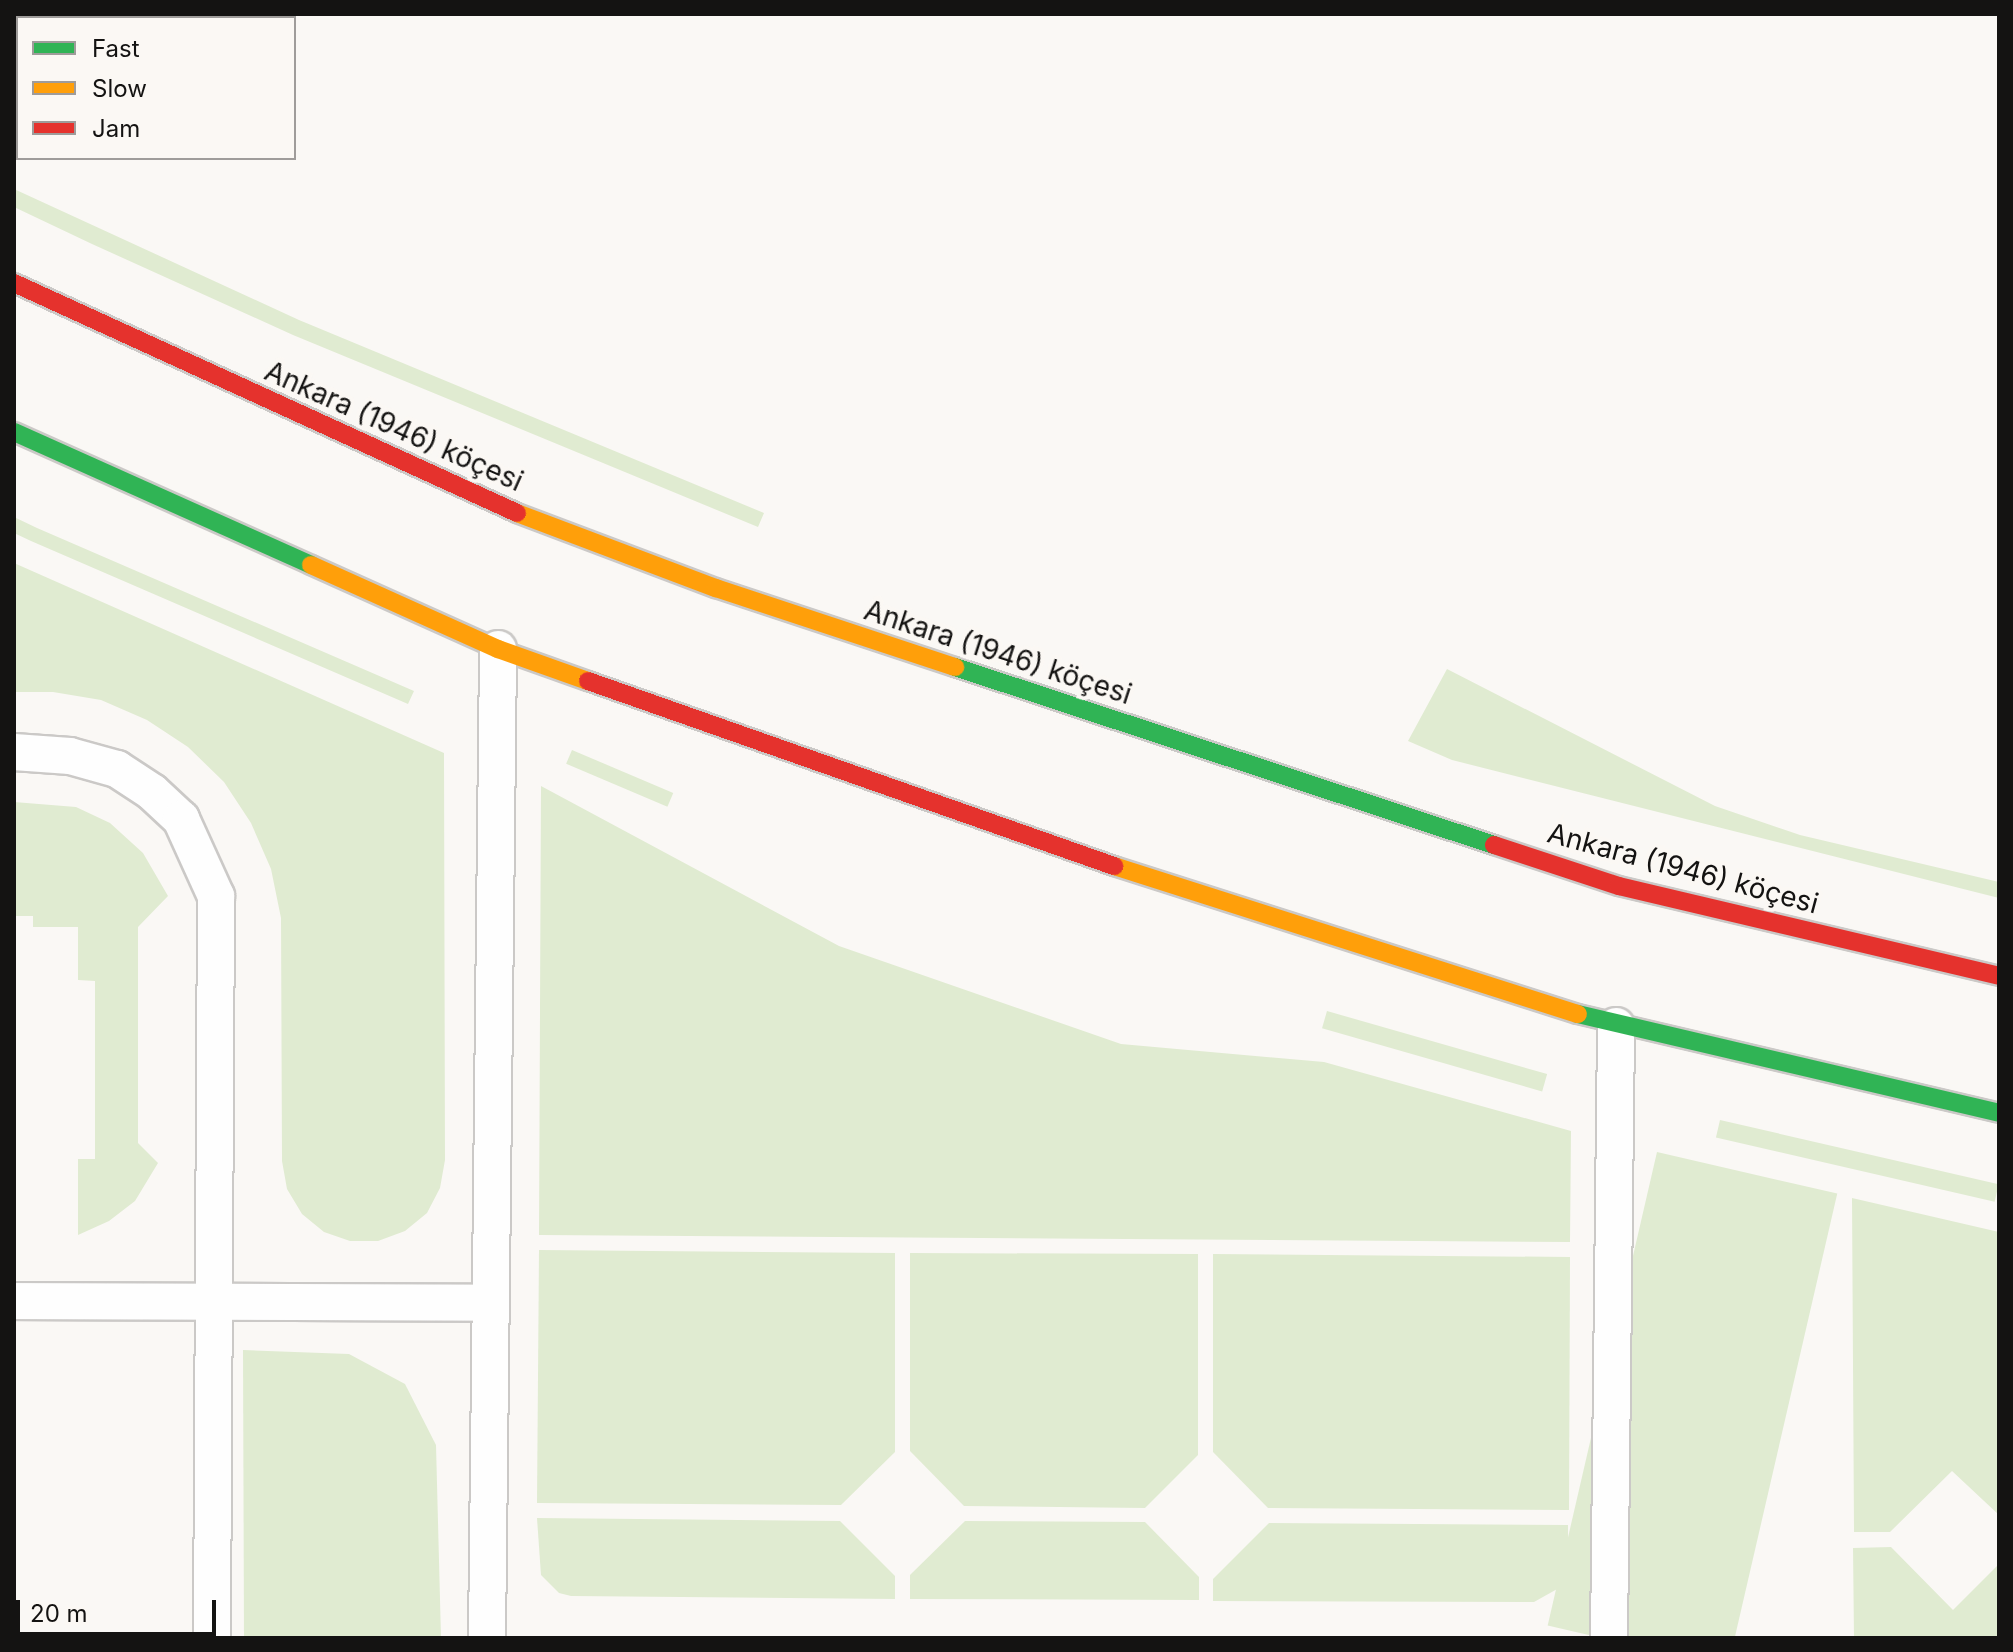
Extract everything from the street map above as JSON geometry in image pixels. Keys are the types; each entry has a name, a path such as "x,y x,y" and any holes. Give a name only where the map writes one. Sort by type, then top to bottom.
{"main road":[{"name":"Ankara (1946) köçesi","path":"14,283 510,510 716,588 1619,886 1999,976"},
{"path":"14,432 498,649 1129,871 1616,1026 1999,1113"}],"lane":[{"path":"487,1638 498,649"},
{"path":"14,752 70,756 117,769 181,819 203,860 216,896 218,1184 212,1303 212,1638"},
{"path":"1609,1638 1616,1026"},
{"path":"14,1301 490,1303"}],"green space":[{"path":"14,189 299,320 764,513 758,527 293,335 92,244 14,207"},
{"path":"14,517 414,691 408,704 31,541 14,533"},
{"path":"14,563 444,753 445,1160 440,1188 427,1213 405,1231 378,1241 350,1241 324,1232 302,1214 287,1189 282,1161 281,918 271,869 251,823 224,782 188,747 147,720 101,700 53,692 14,692"},
{"path":"1447,669 1715,806 1800,835 1999,882 1999,898 1452,760 1408,741"},
{"path":"572,750 673,793 667,807 566,764"},
{"path":"541,786 839,946 1121,1044 1324,1062 1571,1131 1570,1242 539,1235"},
{"path":"14,802 76,807 110,823 143,853 168,896 138,927 138,1143 158,1163 135,1201 109,1221 78,1235 78,1159 95,1159 95,981 78,980 78,927 33,927 33,916 14,916"},
{"path":"1327,1011 1547,1074 1542,1091 1322,1028"},
{"path":"1720,1120 1999,1184 1995,1202 1716,1138"},
{"path":"1657,1152 1837,1194 1735,1638 1602,1638 1548,1626"},
{"path":"1852,1198 1999,1232 1999,1515 1952,1471 1890,1532 1854,1532"},
{"path":"539,1250 895,1253 895,1452 841,1505 537,1503"},
{"path":"910,1253 1198,1254 1198,1455 1145,1508 964,1506 910,1451"},
{"path":"1213,1254 1570,1257 1569,1510 1268,1508 1213,1452"},
{"path":"243,1350 349,1354 405,1384 436,1445 441,1638 244,1638"},
{"path":"537,1518 840,1521 895,1576 895,1599 571,1596 559,1593 541,1575"},
{"path":"965,1521 1145,1522 1199,1577 1199,1600 910,1599 910,1575"},
{"path":"1269,1523 1568,1525 1568,1569 1559,1588 1534,1602 1213,1601 1213,1579"},
{"path":"1891,1547 1953,1610 1999,1564 1999,1638 1854,1638 1853,1548"}],"traffic: fast":[{"path":"14,432 311,565"},
{"path":"955,667 1494,845"},
{"path":"1578,1014 1999,1113"}],"traffic: slow":[{"path":"517,513 716,588 955,667"},
{"path":"311,565 498,649 588,681"},
{"path":"1114,866 1578,1014"}],"traffic: jam":[{"path":"14,283 517,513"},
{"path":"588,681 1114,866"},
{"path":"1494,845 1619,886 1999,976"}]}
